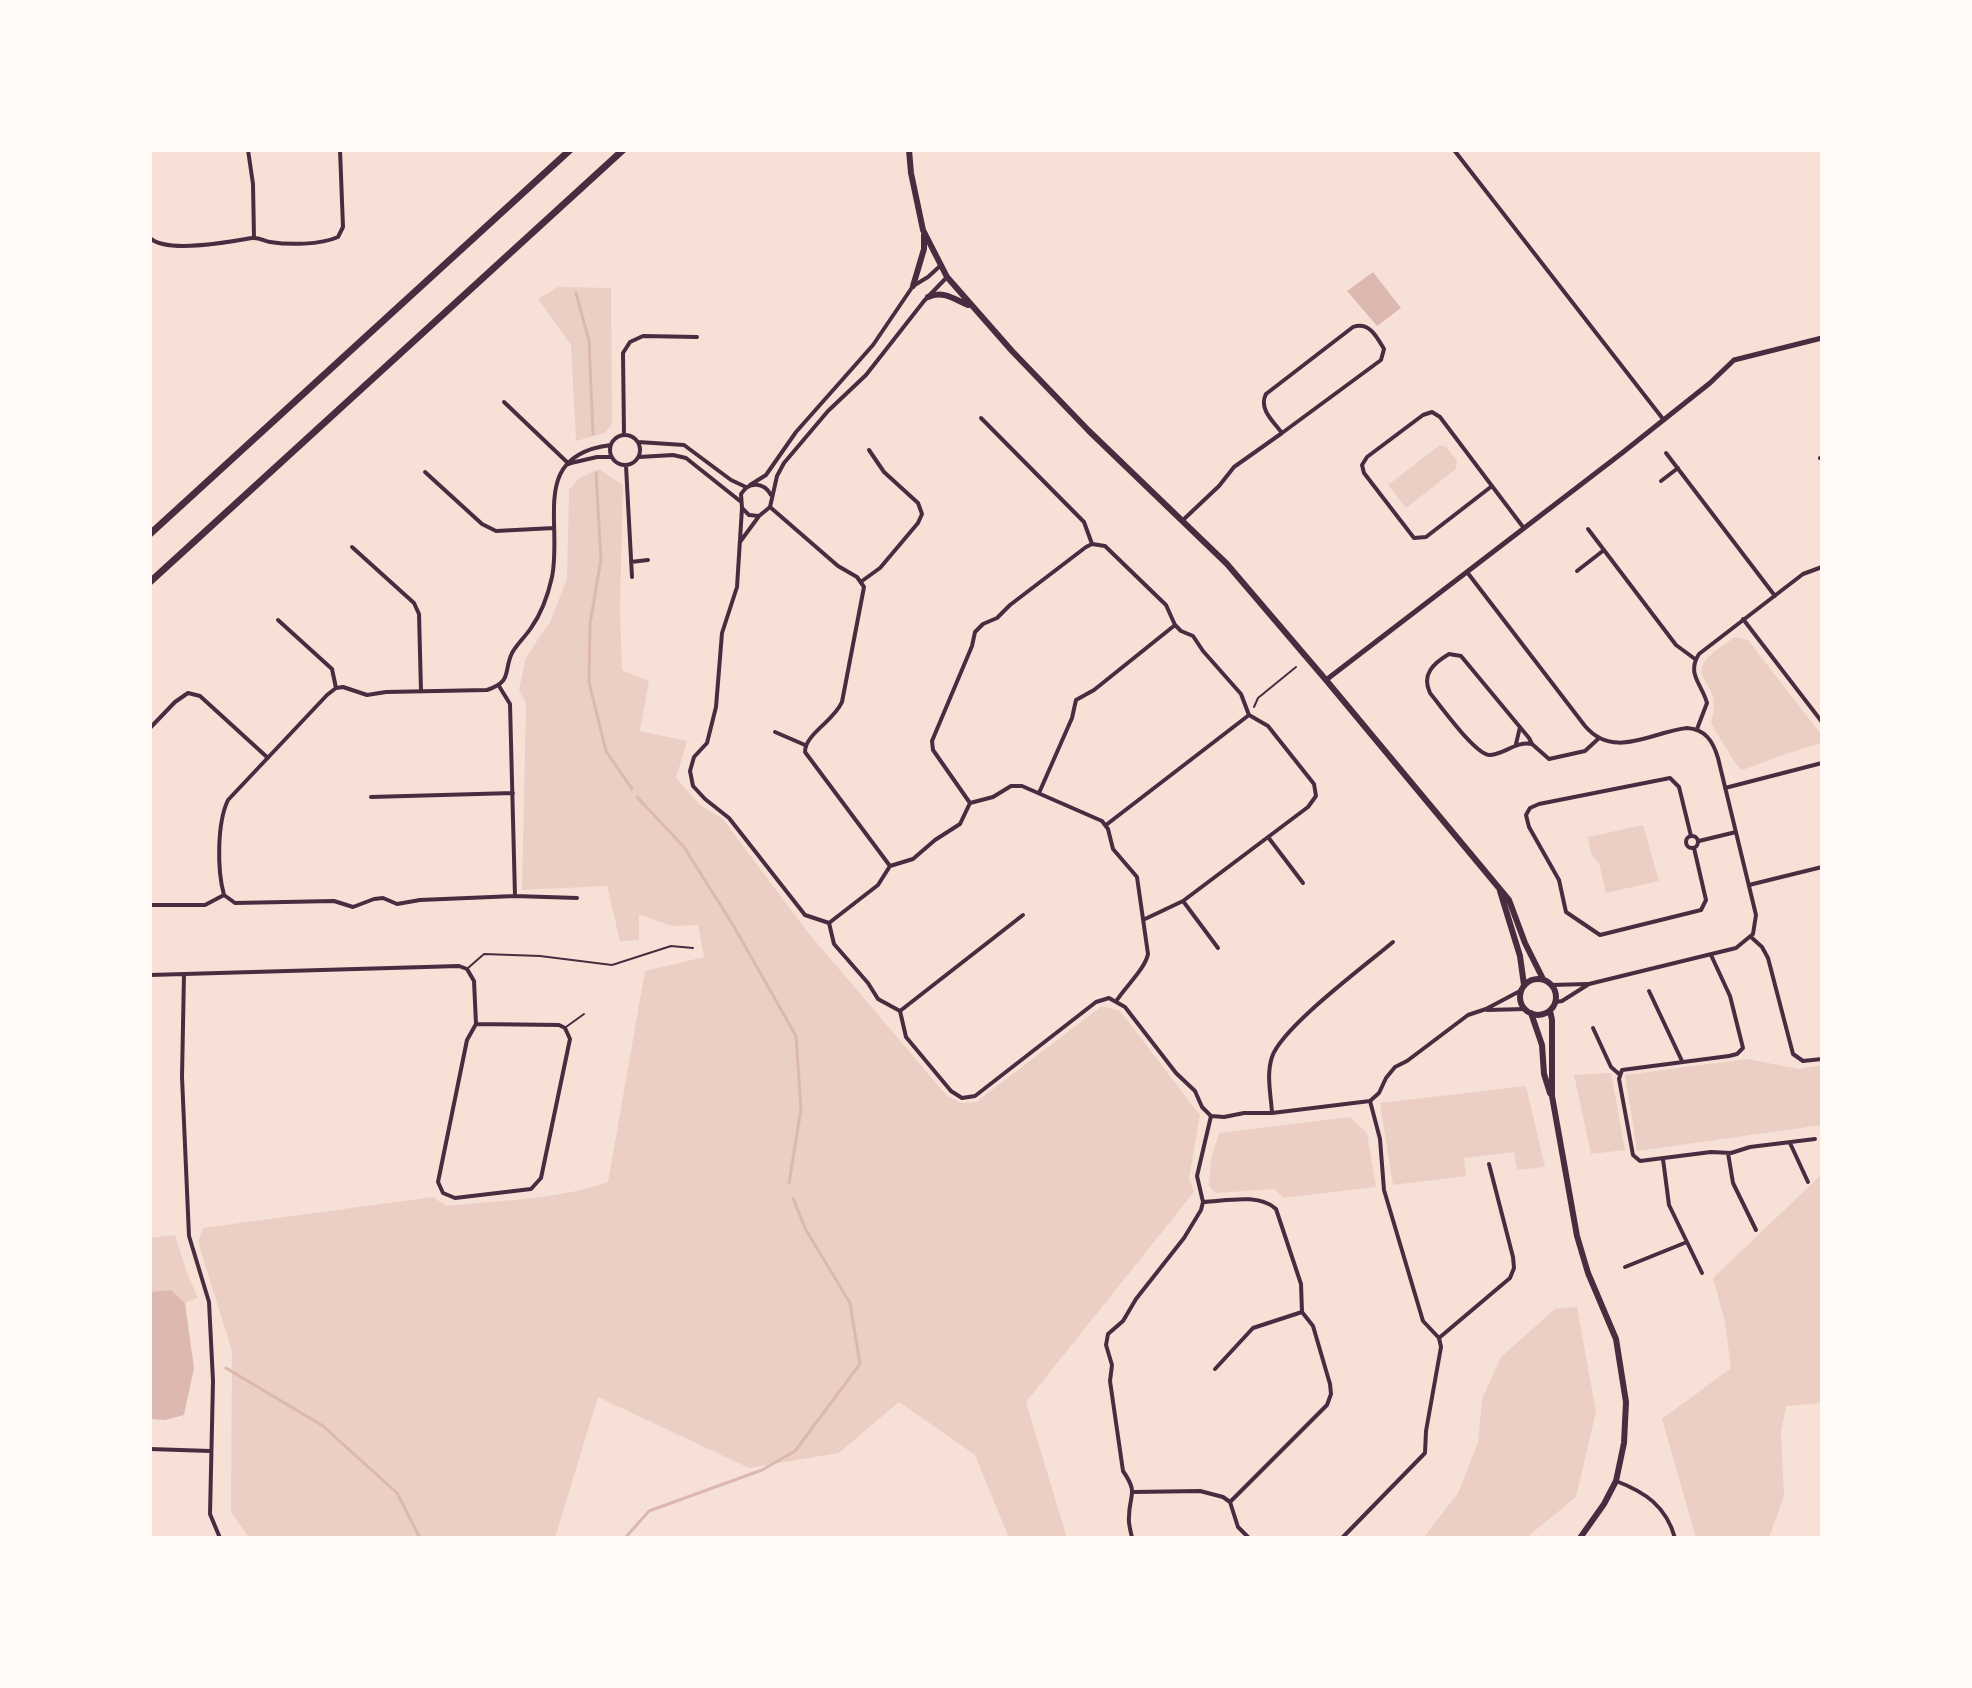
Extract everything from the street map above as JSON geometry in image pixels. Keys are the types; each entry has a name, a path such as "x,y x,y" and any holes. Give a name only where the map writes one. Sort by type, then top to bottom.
{"highway":[{"path":"150,534 570,150"},
{"path":"150,582 623,150"}],"main road":[{"path":"909,150 924,249 913,286"},
{"path":"923,230 940,266 971,306 1089,431 1227,564 1513,907 1525,943 1543,979 1555,990 1556,1002 1550,1011 1541,1015 1528,1011"},
{"path":"928,297 937,293 971,306"},
{"path":"1500,891 1520,956 1520,1000 1541,1039 1545,1083 1552,1096"},
{"path":"1522,988 1533,979 1543,979"},
{"path":"1550,1011 1552,1096 1577,1236 1588,1273 1616,1339 1623,1375 1626,1419 1616,1481 1580,1538"}],"street":[{"path":"248,150 253,184 254,238"},
{"path":"150,238 161,245 236,243 254,238 274,242 327,241 338,237 343,227 340,150"},
{"path":"1454,150 1663,419"},
{"path":"829,923 805,915 729,818 693,786 691,767 694,757 707,743 716,707 722,633 737,587 741,494 766,475 796,432 873,345 913,286 940,266"},
{"path":"739,543 759,516 770,507 777,476 784,463 828,411 866,375 947,277"},
{"path":"1182,522 1234,467 1282,433 1381,360 1384,349 1368,328 1362,325 1353,327 1264,396 1263,407 1282,433"},
{"path":"624,435 623,353 630,342 643,336 697,337"},
{"path":"1326,680 1663,419 1738,357 1822,338"},
{"path":"504,402 569,464"},
{"path":"1492,486 1426,537 1417,539 1364,473 1362,465 1367,457 1423,415 1432,412 1440,417 1523,527"},
{"path":"981,418 1084,522 1092,544"},
{"path":"639,457 641,449 632,437 624,435 616,438 611,445 612,457 618,464 626,466 639,457 673,455 686,458 740,501"},
{"path":"638,442 674,443 689,447 731,480 748,486 764,486 771,498"},
{"path":"336,688 367,695 487,690 499,686 508,675 511,655 545,602 552,575 553,496 558,478 584,450 611,445"},
{"path":"862,581 880,568 922,514 918,503 884,472 869,450"},
{"path":"1666,453 1775,596"},
{"path":"569,464 597,457 612,457"},
{"path":"626,466 632,577"},
{"path":"1661,481 1678,468"},
{"path":"425,472 482,524 496,531 554,528"},
{"path":"770,507 838,566 862,581"},
{"path":"742,508 749,515 759,516"},
{"path":"1588,529 1676,645 1695,659"},
{"path":"970,803 933,750 932,741 975,632 1092,544 1105,546 1166,605 1175,625 1193,636 1241,694 1249,715 1268,726 1314,784 1316,796 1308,807 1183,901 1145,919"},
{"path":"352,547 414,603 419,614 421,691"},
{"path":"1577,571 1604,550"},
{"path":"631,562 648,560"},
{"path":"1697,729 1707,703 1693,673 1695,659 1807,571 1822,567"},
{"path":"1466,570 1598,739 1617,744 1682,728 1697,729 1712,743 1757,920 1751,937 1736,948 1589,984 1552,985"},
{"path":"862,581 863,595 842,702 833,719 810,737 805,745 809,759 890,866"},
{"path":"1743,619 1822,722"},
{"path":"278,620 332,669 336,688"},
{"path":"1039,793 1072,718 1076,700 1094,690 1175,625"},
{"path":"1532,744 1516,744 1492,755 1479,751 1430,693 1426,683 1430,668 1449,654 1461,656 1543,756 1553,759 1585,751 1598,739"},
{"path":"499,686 510,704 515,896"},
{"path":"224,895 220,826 228,800 336,688"},
{"path":"150,728 188,693 200,696 268,758"},
{"path":"1106,825 1249,715"},
{"path":"1516,744 1520,727"},
{"path":"775,732 805,745"},
{"path":"1725,788 1822,763"},
{"path":"1699,841 1691,836 1679,787 1670,778 1539,804 1530,808 1526,815 1529,827 1559,880 1566,912 1600,935 1696,913 1703,908 1706,900 1694,848 1699,841 1736,832"},
{"path":"829,923 878,885 890,866 913,859 960,824 970,803 1017,786 1039,793 1106,825 1113,849 1137,877 1145,919 1147,960 1117,1000"},
{"path":"371,797 513,793"},
{"path":"1691,836 1686,844 1694,848"},
{"path":"1268,837 1303,883"},
{"path":"1749,885 1822,867"},
{"path":"224,895 235,903 334,901 353,907 374,899 407,905 420,900 515,896 577,898"},
{"path":"150,905 205,905 224,895"},
{"path":"1183,901 1218,948"},
{"path":"900,1011 1023,915"},
{"path":"829,923 834,944 878,999 900,1011 906,1037 951,1091 962,1098 975,1096 1096,1002 1109,998 1125,1007 1176,1073 1195,1091 1202,1107 1211,1116 1272,1113 1370,1101 1379,1093 1395,1067 1464,1018 1522,988"},
{"path":"1751,937 1768,958 1793,1054 1803,1061 1822,1059"},
{"path":"1272,1113 1270,1067 1279,1044 1325,999 1393,942"},
{"path":"1619,1074 1627,1068 1729,1056 1743,1048 1730,996 1711,954"},
{"path":"150,975 459,966 467,969 474,981 476,1024 467,1040 438,1182 443,1193 455,1198 531,1189 541,1178 570,1039 565,1028 476,1024"},
{"path":"184,974 182,1077 189,1236 209,1302 213,1381 210,1514 220,1538"},
{"path":"1556,1002 1589,984"},
{"path":"1649,991 1682,1061"},
{"path":"1486,1009 1528,1011"},
{"path":"1593,1028 1612,1069 1619,1074 1633,1155 1640,1161 1711,1152 1728,1153 1750,1147 1815,1139"},
{"path":"1342,1538 1425,1453 1441,1347 1439,1338 1423,1321 1384,1190 1380,1139 1370,1101"},
{"path":"1132,1538 1129,1516 1134,1492 1123,1471 1110,1381 1112,1365 1106,1345 1108,1334 1123,1321 1136,1299 1184,1238 1203,1202 1197,1176 1211,1116"},
{"path":"1790,1143 1808,1182"},
{"path":"1728,1153 1733,1183 1756,1230"},
{"path":"1663,1159 1667,1199 1702,1273"},
{"path":"1439,1338 1510,1278 1514,1268 1489,1164"},
{"path":"1203,1202 1258,1200 1268,1202 1276,1209 1301,1284 1302,1312 1313,1326 1331,1394 1327,1405 1230,1502"},
{"path":"1625,1267 1687,1242"},
{"path":"1215,1369 1253,1328 1302,1312"},
{"path":"150,1449 210,1451"},
{"path":"1616,1481 1639,1490 1653,1501 1666,1517 1675,1538"},
{"path":"1134,1492 1200,1491 1223,1497 1230,1502 1238,1527 1249,1538"}],"lane":[{"path":"467,969 484,954 540,956 612,965 671,946 693,948"},
{"path":"565,1028 584,1014"}],"path":[{"path":"1249,715 1258,698 1296,667"}],"shaded area":[{"path":"1373,272 1401,308 1377,326 1347,291"},
{"path":"558,287 611,288 612,424 605,433 576,441 571,345 538,299"},
{"path":"1440,445 1446,447 1457,460 1456,469 1406,508 1388,485"},
{"path":"599,469 623,485 622,670 649,681 640,731 687,741 676,778 700,805 723,819 806,930 947,1096 961,1103 976,1102 1102,1006 1120,1011 1200,1115 1189,1179 1194,1192 1026,1402 1067,1538 1009,1538 975,1455 899,1402 839,1453 749,1468 598,1397 555,1538 249,1538 231,1512 232,1351 198,1242 203,1228 433,1197 446,1206 528,1198 608,1182 645,971 704,957 698,925 672,926 639,914 639,940 620,941 607,886 522,890 526,703 519,690 526,657 550,622 567,579 569,490 578,479"},
{"path":"1734,637 1748,640 1820,733 1822,743 1742,770 1735,763 1711,723 1713,697 1702,671 1707,658"},
{"path":"1643,825 1659,881 1606,893 1599,863 1591,854 1588,837"},
{"path":"1747,1059 1799,1069 1822,1065 1822,1125 1637,1151 1625,1075"},
{"path":"1611,1073 1625,1150 1591,1154 1574,1075"},
{"path":"1526,1086 1545,1167 1517,1170 1514,1152 1464,1158 1466,1176 1393,1185 1380,1103"},
{"path":"1350,1117 1367,1133 1376,1187 1283,1198 1275,1189 1216,1193 1209,1186 1211,1159 1219,1133"},
{"path":"1822,1174 1822,1403 1786,1406 1781,1432 1784,1496 1769,1538 1696,1538 1662,1419 1731,1368 1725,1322 1713,1278"},
{"path":"175,1235 198,1298 185,1303 171,1290 150,1292 150,1238"},
{"path":"171,1290 185,1303 194,1368 184,1415 165,1420 150,1419 150,1292"},
{"path":"1577,1307 1596,1412 1576,1497 1526,1538 1423,1538 1458,1493 1478,1442 1482,1399 1501,1357 1555,1309"}],"waterway":[{"path":"576,293 589,341 593,434"},
{"path":"596,473 601,559 590,624 589,682 606,751 632,789"},
{"path":"637,797 684,847 796,1036 801,1109 789,1183"},
{"path":"625,1538 649,1511 762,1470 795,1451 860,1364 850,1303 806,1230 793,1198"},
{"path":"226,1368 323,1426 397,1493 420,1538"}]}
